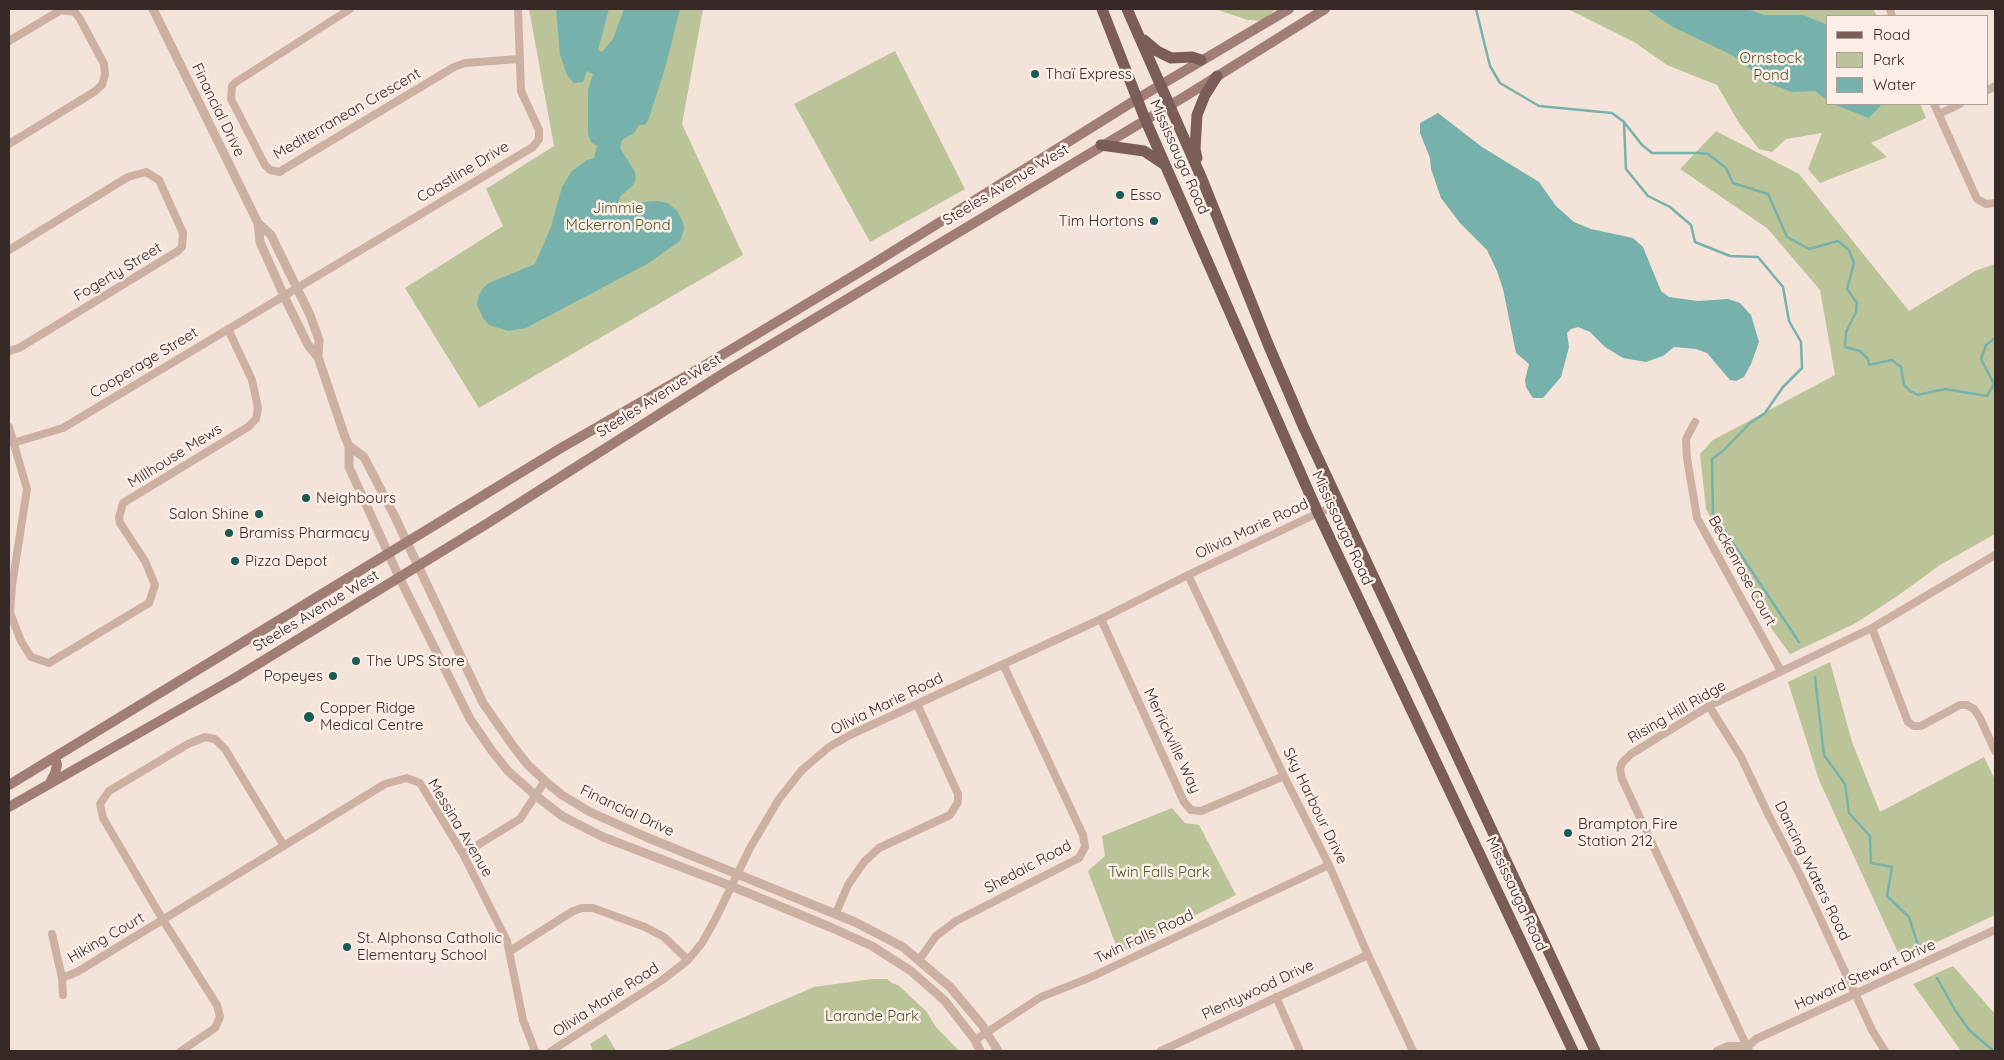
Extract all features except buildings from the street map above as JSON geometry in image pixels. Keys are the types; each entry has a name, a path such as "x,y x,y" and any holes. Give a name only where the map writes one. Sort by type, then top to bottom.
{"main road":[{"name":"Mississauga Road","path":"1102,9 1145,119 1318,513 1573,1051"},
{"name":"Mississauga Road","path":"1127,9 1141,37 1202,179 1268,344 1339,505 1595,1051"},
{"name":"Steeles Avenue West","path":"9,785 561,448 707,364 868,267 1137,99 1289,9"},
{"name":"Steeles Avenue West","path":"9,807 220,687 418,566 724,373 1218,76 1325,9"},
{"path":"1141,37 1157,51 1171,58 1192,57 1201,60"},
{"path":"1202,179 1195,148 1197,115 1205,95 1218,76"},
{"path":"1101,145 1144,151 1166,166"},
{"path":"49,783 57,765 55,756"}],"street":[{"name":"Financial Drive","path":"153,9 258,223 260,242 284,296 308,345 318,357 349,446 350,467 388,554 470,718 492,752 508,771 535,796 562,816 603,837 731,886 872,946 910,971 945,1001 975,1040 980,1051"},
{"name":"Mediterranean Crescent","path":"350,9 232,86 231,99 265,165 270,170 280,172 454,67 465,63 519,59"},
{"name":"Coastline Drive","path":"284,296 533,147 539,139 539,130 521,91 518,9"},
{"path":"9,42 61,10 75,12 104,64 105,74 102,85 94,92 9,144"},
{"path":"1934,105 1977,199 1986,204 1995,203"},
{"path":"1939,114 1958,105"},
{"name":"Fogerty Street","path":"9,250 128,177 146,172 159,180 183,233 182,247 178,252 19,348 9,351"},
{"name":"Financial Drive","path":"258,223 272,235 298,288 319,340 318,357"},
{"name":"Cooperage Street","path":"13,443 63,428 284,296"},
{"name":"Millhouse Mews","path":"13,443 27,489 12,586 10,613 21,641 30,657 49,662 150,603 155,585 145,562 120,524 119,518 123,503 248,427 256,419 258,408 252,380 228,329"},
{"name":"Beckenrose Court","path":"1695,422 1686,440 1688,467 1697,518 1781,672"},
{"path":"9,427 13,443"},
{"name":"Financial Drive","path":"349,446 364,457 407,542 483,703 513,746 545,781 580,807 596,815 836,913 896,944 919,960 950,988 998,1051"},
{"name":"Olivia Marie Road","path":"551,1051 661,981 688,960 702,943 738,873 780,799 802,770 829,747 1100,619 1318,513 1339,505"},
{"name":"Rising Hill Ridge","path":"1746,1050 1620,772 1622,763 1631,754 1709,706 1872,628 1995,555"},
{"name":"Sky Harbour Drive","path":"1188,575 1284,776 1330,865 1368,955 1413,1051"},
{"name":"Merrickville Way","path":"1100,619 1184,802 1191,810 1201,811 1284,776"},
{"path":"1872,628 1908,722 1914,726 1921,726 1960,705 1968,705 1974,709 1980,718 1995,751"},
{"name":"Shedaic Road","path":"919,960 936,936 956,921 1079,858 1085,847 1083,835 1003,664"},
{"path":"836,913 848,885 864,862 879,848 950,815 958,802 958,794 917,704"},
{"name":"Dancing Waters Road","path":"1709,706 1741,757 1800,875 1872,1030 1886,1051"},
{"path":"181,1051 216,1028 220,1018 217,1005 163,920 103,818 100,804 109,791 188,744 205,737 215,739 225,749 284,846"},
{"name":"Messina Avenue","path":"163,920 385,784 407,778 420,783 464,854 507,941 523,1020 535,1051"},
{"path":"464,854 520,819 545,781"},
{"name":"Twin Falls Road","path":"975,1040 1041,997 1089,978 1330,865"},
{"path":"510,950 573,912 582,908 593,908 646,927 664,937 688,960"},
{"name":"Hiking Court","path":"62,978 77,972 163,920"},
{"name":"Howard Stewart Drive","path":"1717,1051 1728,1046 1746,1050 1756,1038 1995,930"},
{"name":"Hiking Court","path":"52,934 62,978 63,995"},
{"name":"Plentywood Drive","path":"1161,1051 1368,955"},
{"path":"1276,997 1300,1051"}],"green space":[{"name":"Jimmie Mckerron Pond","path":"529,9 703,9 682,124 743,255 479,408 405,288 503,226 486,189 554,146"},
{"path":"1215,9 1275,9 1264,21 1248,20"},
{"name":"Ornstock Pond","path":"1568,9 1873,9 1876,15 1826,15 1826,105 1920,105 1926,118 1871,143 1887,157 1820,183 1808,169 1822,133 1786,139 1772,152 1759,149 1739,123 1717,85 1667,65 1634,42"},
{"path":"895,51 965,189 870,242 794,104"},
{"path":"1716,131 1799,174 1909,311 1975,271 1995,264 1995,534 1940,565 1854,624 1790,654 1771,628 1706,509 1700,454 1713,440 1835,375 1820,290 1767,228 1680,169"},
{"path":"1830,662 1852,742 1880,812 1984,757 1995,780 1995,915 1901,959 1819,780 1788,682"},
{"name":"Twin Falls Park","path":"1172,808 1185,823 1199,825 1236,895 1119,953 1088,871 1105,856 1102,836"},
{"path":"1953,966 1995,1014 1995,1051 1961,1051 1913,984"},
{"name":"Larande Park","path":"872,979 887,979 898,985 926,1011 936,1027 959,1051 665,1051 814,987"},
{"path":"606,1034 616,1051 593,1051 590,1044"}],"water":[{"path":"556,9 609,9 598,50 602,52 613,39 624,9 680,9 666,65 648,121 645,125 639,125 634,133 622,140 620,148 635,172 636,178 633,185 620,197 617,206 621,209 644,202 657,201 668,203 677,211 683,222 684,229 680,241 647,264 526,328 508,331 489,325 483,318 477,305 479,295 489,283 535,264 551,227 562,187 572,171 587,160 594,158 597,146 591,142 588,134 588,90 593,74 587,71 583,82 574,83 567,75 560,55"},
{"path":"1646,9 1747,9 1764,15 1803,15 1826,24 1826,99 1815,91 1792,92 1768,83 1732,55 1673,27"},
{"path":"1836,105 1881,105 1869,118"},
{"path":"1438,113 1482,147 1539,182 1556,206 1574,222 1591,229 1633,238 1643,247 1661,291 1669,297 1698,301 1728,299 1740,303 1751,315 1759,342 1744,377 1736,381 1730,380 1707,353 1696,349 1674,347 1663,356 1646,362 1623,358 1605,347 1590,332 1578,327 1571,329 1567,333 1569,347 1561,377 1543,398 1532,397 1526,387 1525,380 1529,364 1516,353 1503,289 1497,271 1487,250 1460,223 1441,198 1431,169 1430,158 1420,133 1420,123"}],"waterway":[{"path":"1476,9 1490,66 1500,83 1539,106 1612,113 1624,122 1642,145 1652,153 1708,154 1726,168 1733,183 1768,194 1787,237 1809,249 1838,241 1849,250 1854,263 1847,289 1857,303 1856,312 1846,332 1845,347 1860,351 1868,359 1869,365 1892,360 1901,367 1904,385 1910,391 1918,395 1945,389 1987,396 1994,384 1981,359 1986,345 1995,338"},
{"path":"1624,124 1626,169 1648,196 1670,207 1691,225 1695,242 1730,256 1758,257 1783,287 1789,321 1801,342 1802,368 1783,387 1765,413 1749,424 1723,451 1712,459 1713,513 1799,642"},
{"path":"1815,677 1824,755 1845,784 1849,813 1870,836 1871,863 1892,867 1887,896 1909,917 1918,945"},
{"path":"1937,978 1955,1010 1970,1031 1994,1051"}],"place":[{"name":"Thaï Express","path":"1035,74"},
{"name":"Esso","path":"1120,195"},
{"name":"Tim Hortons","path":"1154,221"},
{"name":"Neighbours","path":"306,498"},
{"name":"Salon Shine","path":"259,514"},
{"name":"Bramiss Pharmacy","path":"229,533"},
{"name":"Pizza Depot","path":"235,561"},
{"name":"The UPS Store","path":"356,661"},
{"name":"Popeyes","path":"333,676"},
{"name":"Copper Ridge Medical Centre","path":"309,717"},
{"name":"Brampton Fire Station 212","path":"1568,833"},
{"name":"St. Alphonsa Catholic Elementary School","path":"347,947"}]}
